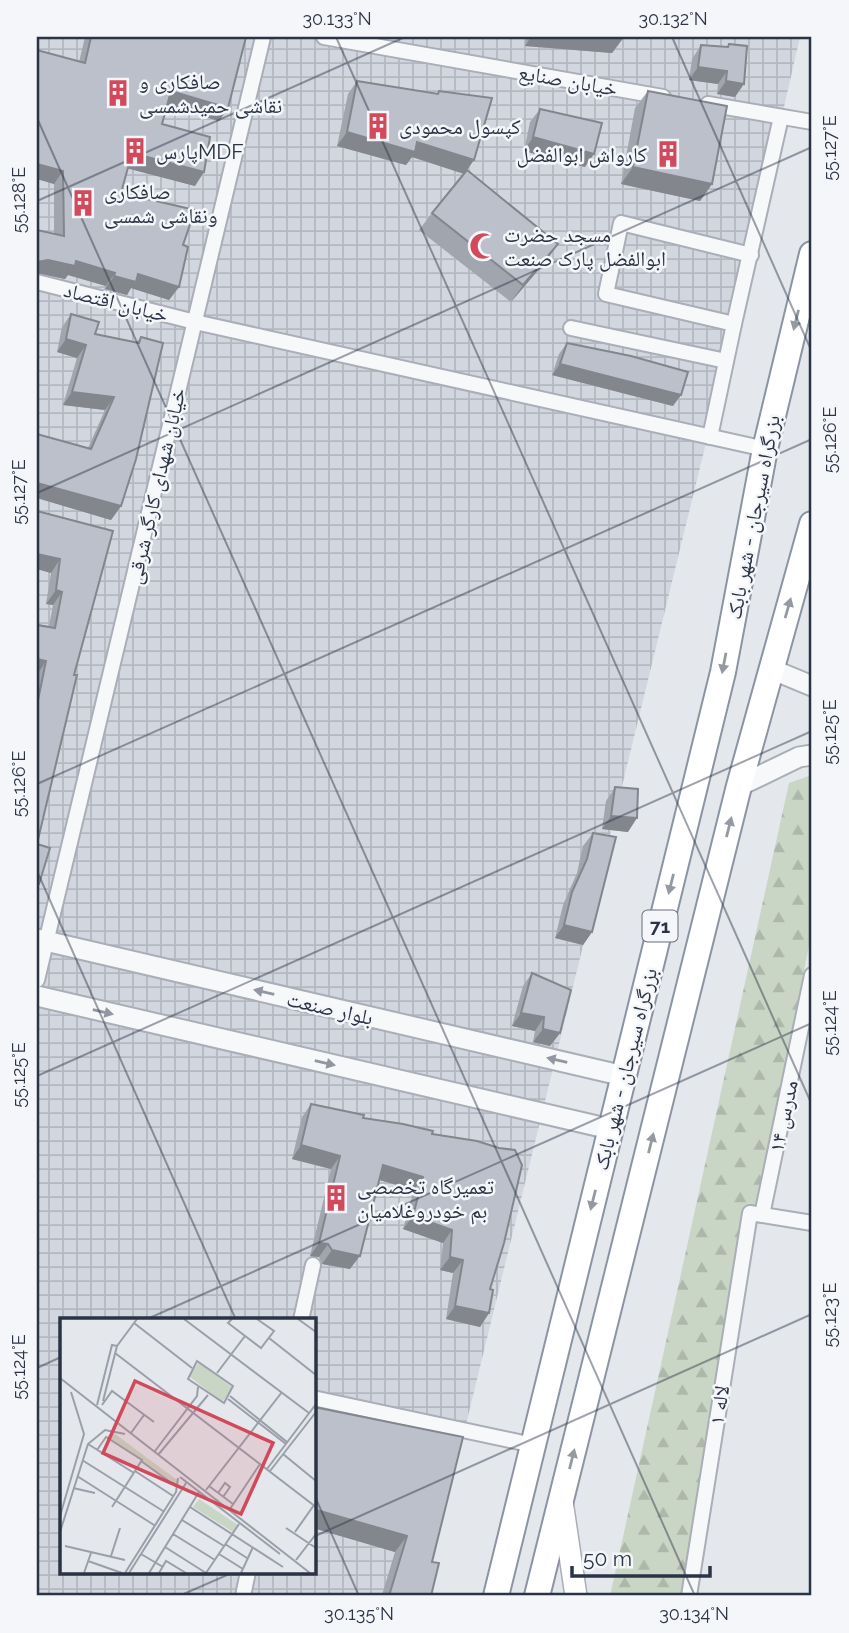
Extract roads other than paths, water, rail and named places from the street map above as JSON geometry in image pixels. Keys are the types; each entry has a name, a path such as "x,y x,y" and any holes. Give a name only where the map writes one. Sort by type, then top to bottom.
{"highway":[{"name":"بزرگراه سیرجان - شهر بابک","path":"496,1596 723,672 765,449 812,254"},
{"name":"بزرگراه سیرجان - شهر بابک","path":"537,1596 739,786 812,524"}],"main road":[{"path":"562,1501 576,1596"}],"street":[{"name":"خیابان شهدای کارگر شرقی","path":"37,980 44,939 263,37"},
{"name":"خیابان صنایع","path":"324,37 812,121"},
{"path":"710,437 782,117"},
{"path":"734,324 606,294 621,223 751,255"},
{"name":"خیابان اقتصاد","path":"37,282 195,322 765,449"},
{"path":"571,328 726,360"},
{"path":"771,669 812,686"},
{"path":"739,786 799,757 812,755"},
{"name":"بلوار صنعت","path":"44,939 624,1076"},
{"name":"مدرس ۱۴","path":"756,1214 812,975"},
{"path":"37,996 610,1129"},
{"path":"756,1214 812,1223"},
{"name":"لاله ۱","path":"689,1596 756,1214"},
{"path":"301,1318 313,1265"},
{"path":"315,1398 533,1445"},
{"path":"243,1596 248,1574"}],"place":[{"name":"صافکاری و نقاشی حمیدشمسی","path":"118,93"},
{"name":"کپسول محمودی","path":"378,126"},
{"name":"پارسMDF","path":"135,151"},
{"name":"کارواش ابوالفضل","path":"668,154"},
{"name":"صافکاری ونقاشی شمسی","path":"83,203"},
{"name":"مسجد حضرت ابوالفضل پارک صنعت","path":"483,246"},
{"name":"تعمیرگاه تخصصی بم خودروغلامیان","path":"336,1198"}]}
